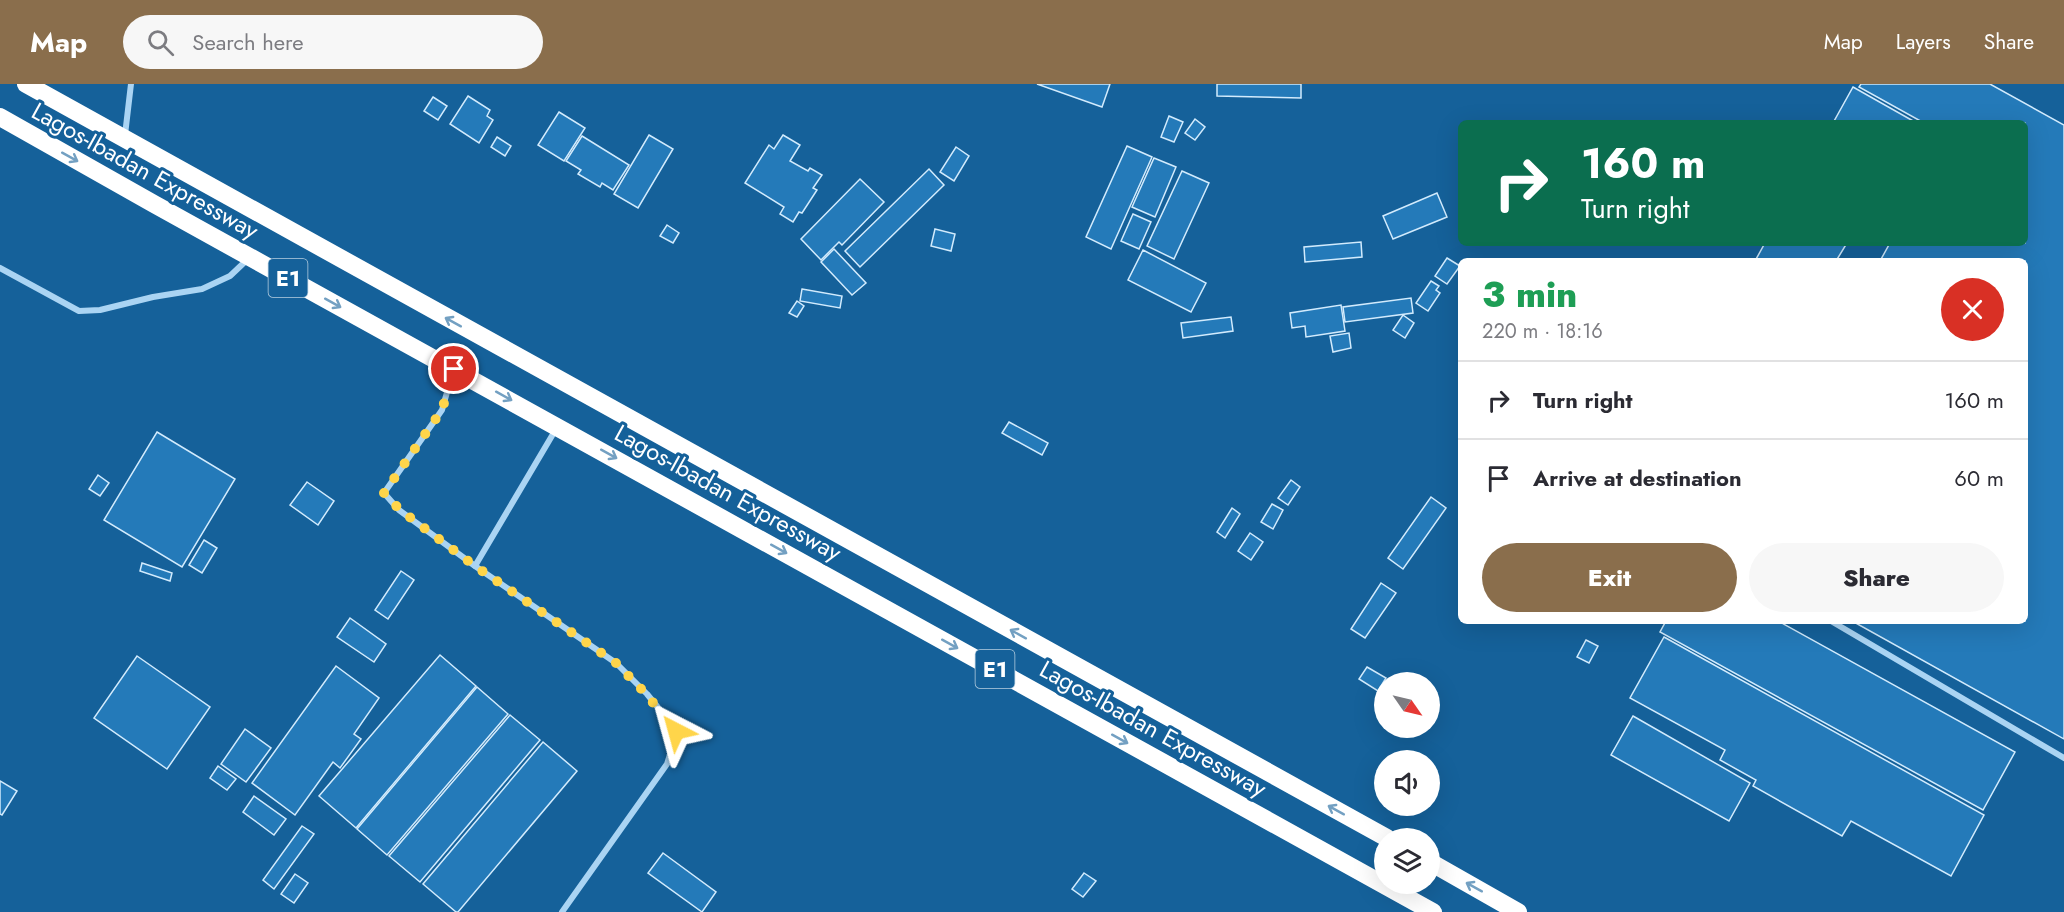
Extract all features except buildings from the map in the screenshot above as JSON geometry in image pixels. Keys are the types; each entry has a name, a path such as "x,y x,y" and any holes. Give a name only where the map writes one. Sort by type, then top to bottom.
{"highway":[{"name":"Lagos-Ibadan Expressway","path":"33,88 1374,831"},
{"name":"Lagos-Ibadan Expressway","path":"0,117 1432,912"},
{"path":"1440,868 1518,912"}],"street":[{"path":"125,139 131,84"},
{"path":"0,267 79,311 100,310 153,297 202,289 230,276 250,257"},
{"path":"454,369 442,410 384,493 400,510 475,566 616,663 646,694 676,731 667,764 562,912"},
{"path":"475,566 558,426"},
{"path":"1836,624 2064,758"}],"route":[{"path":"454,369 442,410 384,493 400,510 475,566 616,663 646,694 676,731"}]}
